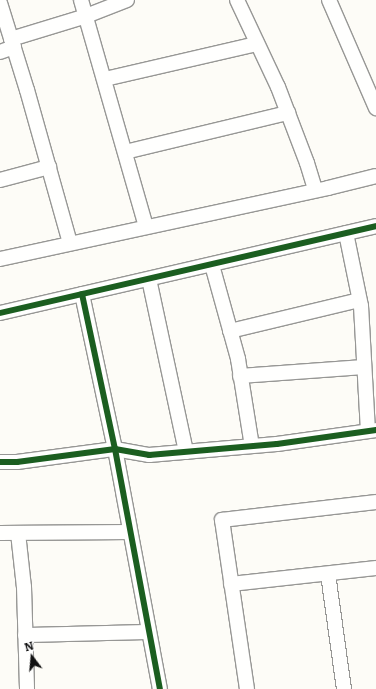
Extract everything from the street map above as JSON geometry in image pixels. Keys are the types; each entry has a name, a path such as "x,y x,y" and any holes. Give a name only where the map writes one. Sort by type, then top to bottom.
{"street":[{"path":"81,0 105,79 146,226"},
{"path":"0,52 12,43 126,0"},
{"path":"237,0 288,113 307,163 315,190"},
{"path":"333,1 376,108"},
{"path":"0,4 49,167 70,243"},
{"path":"105,79 257,44"},
{"path":"125,152 288,113"},
{"path":"0,180 49,167"},
{"path":"0,259 376,176"},
{"path":"0,312 212,265 376,226"},
{"path":"0,462 17,462 115,449 150,455 186,452 252,446 372,431 364,367 359,300 346,233"},
{"path":"212,265 230,331 240,376 252,446"},
{"path":"149,279 186,452"},
{"path":"82,294 115,449 160,689"},
{"path":"230,331 359,300"},
{"path":"240,376 364,367"},
{"path":"247,689 222,520 376,502"},
{"path":"18,532 24,587 26,689"},
{"path":"0,533 130,532"},
{"path":"231,584 376,568"},
{"path":"328,574 344,689"},
{"path":"25,635 149,632"}],"cycle path":[{"path":"0,313 376,226"},
{"path":"82,294 115,449 160,689"},
{"path":"0,462 17,462 115,449 149,455 277,444 376,430"}]}
